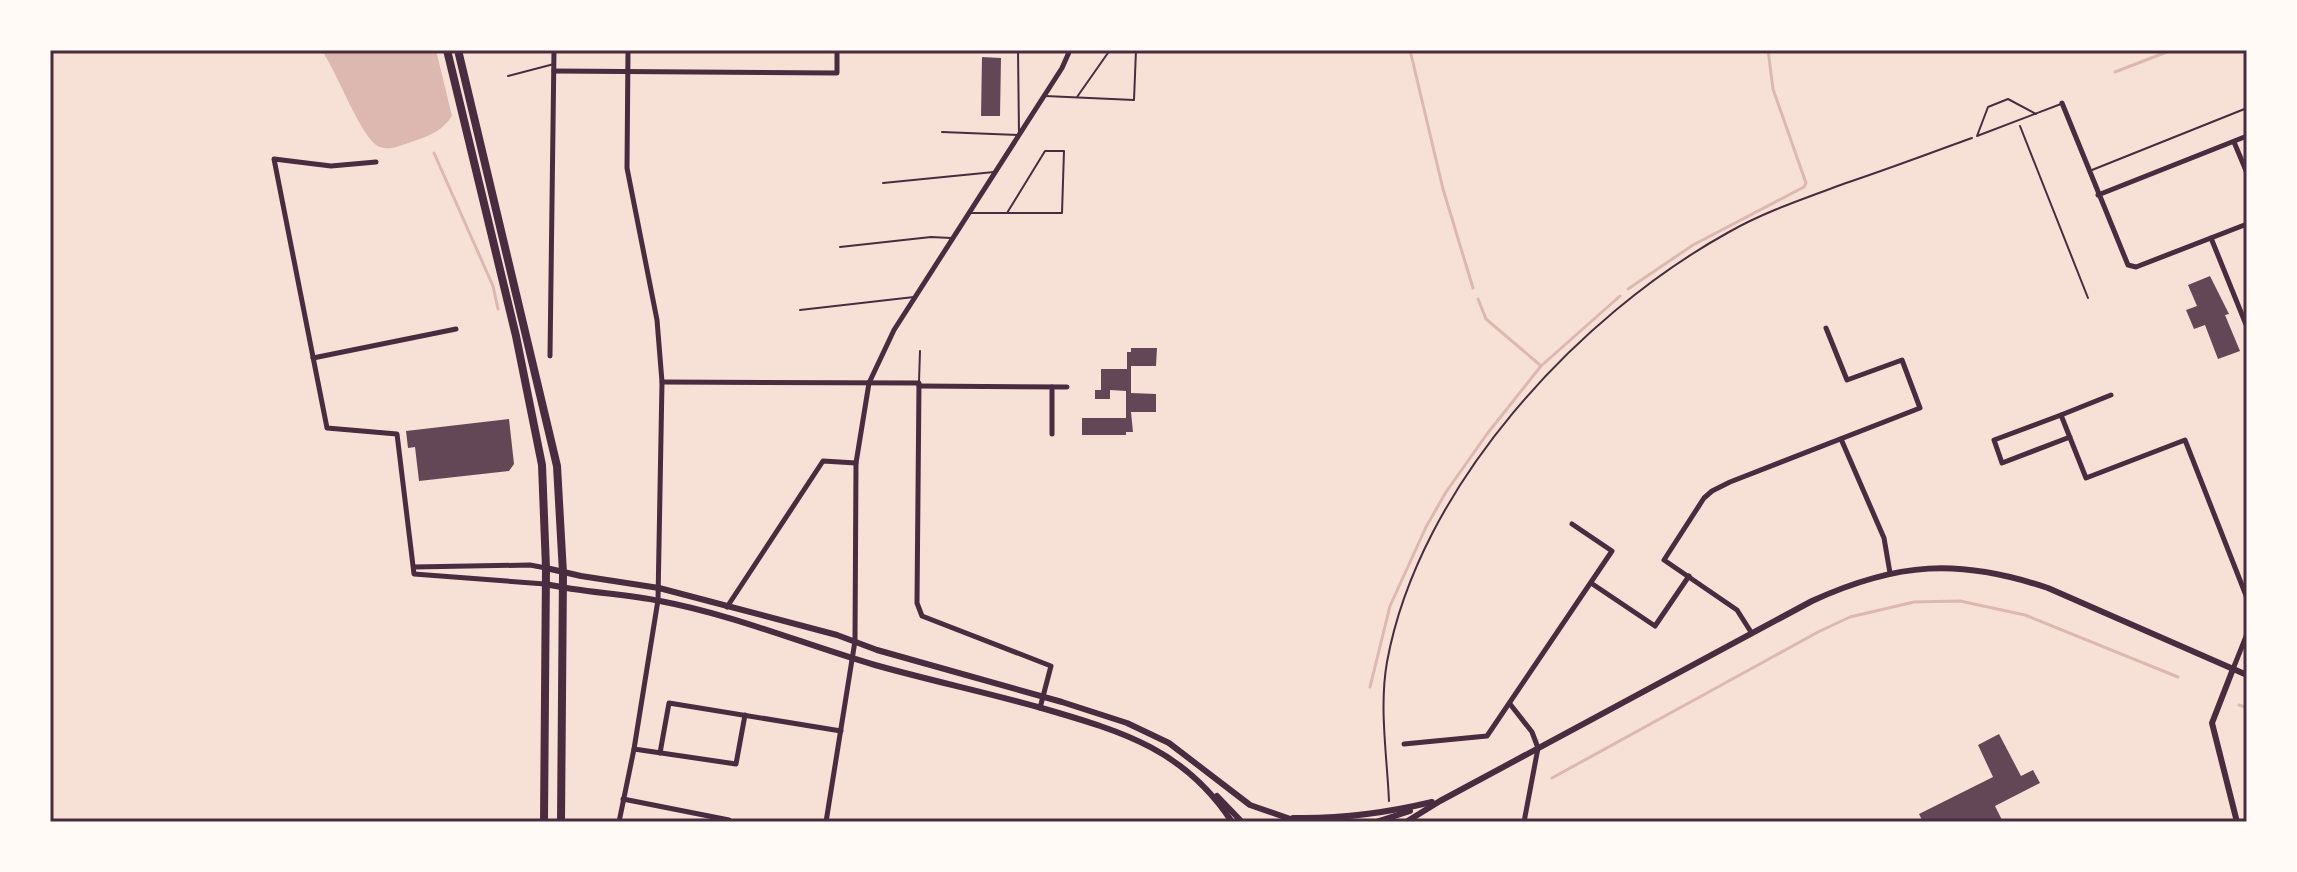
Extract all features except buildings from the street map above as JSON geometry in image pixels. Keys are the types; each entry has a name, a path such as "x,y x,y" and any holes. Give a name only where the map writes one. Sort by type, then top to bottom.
{"main road":[{"path":"447,50 525,374 542,465 546,568 544,822"},
{"path":"458,50 557,466 564,588 561,822"}],"street":[{"path":"550,356 554,50"},
{"path":"619,822 658,600 662,382 657,320 627,168 628,50"},
{"path":"554,68 627,72 837,73 837,50"},
{"path":"826,822 855,641 856,463 869,383 894,330 1070,50"},
{"path":"2062,103 2108,220 2130,266 2136,267 2247,224"},
{"path":"2098,195 2247,136"},
{"path":"2234,142 2247,173"},
{"path":"376,162 331,166 274,159 327,428 397,434 414,574 546,584 658,600 724,616 853,657 1101,725 1143,742 1178,763 1242,822"},
{"path":"2211,238 2247,327"},
{"path":"1751,632 1737,610 1664,560 1712,491 1920,408 1902,360 1847,380 1826,328"},
{"path":"313,358 456,329"},
{"path":"662,382 1067,387"},
{"path":"919,384 917,603 922,616 1051,666 1040,708"},
{"path":"1052,387 1052,434"},
{"path":"2070,437 2002,463 1994,440 2111,395"},
{"path":"2061,415 2086,478 2185,440 2247,598"},
{"path":"1841,439 1884,538 1890,573"},
{"path":"727,607 823,461 856,463"},
{"path":"1404,744 1487,736 1612,551 1572,524"},
{"path":"414,567 530,565 659,588 855,641 1043,696 1148,732 1194,760 1250,805 1299,822"},
{"path":"1406,822 1751,632 1842,587 1890,573 1946,567 2011,576 2048,588 2247,675"},
{"path":"1591,583 1655,626 1689,576"},
{"path":"2237,822 2212,723 2247,634"},
{"path":"660,753 669,703 841,731"},
{"path":"1510,704 1532,732 1538,748 1524,822"},
{"path":"634,749 736,764 745,715"},
{"path":"1208,789 1232,822"},
{"path":"623,799 729,822"},
{"path":"1283,818 1376,814 1440,801"},
{"path":"1376,822 1440,801"}],"lane":[{"path":"942,132 1019,135 1018,50"},
{"path":"1077,98 1110,50"},
{"path":"1043,96 1134,100 1136,50"},
{"path":"508,76 554,68"},
{"path":"1977,136 1988,107 2008,99 2036,114"},
{"path":"1977,136 2062,103"},
{"path":"2088,172 2247,108"},
{"path":"970,213 1007,213 1062,213 1064,151 1045,151 1007,213"},
{"path":"883,183 995,172"},
{"path":"840,247 931,237 952,238"},
{"path":"800,310 915,297"},
{"path":"919,384 920,351"}],"path":[{"path":"2018,121 2088,298"},
{"path":"1389,804 1384,695 1387,664 1411,584 1442,517 1466,475 1505,423 1548,374 1603,319 1664,273 1730,231 1772,211 1977,136"}],"shaded area":[{"path":"321,50 436,50 452,116 439,130 429,135 396,147 380,147 357,119"}],"waterway":[{"path":"1410,50 1443,189 1473,288"},
{"path":"1628,289 1693,245 1804,187 1806,183 1773,89 1768,50"},
{"path":"2115,72 2172,50"},
{"path":"434,153 493,286 498,309"},
{"path":"1370,687 1390,606 1426,527 1446,492 1541,366 1620,296"},
{"path":"1478,299 1486,319 1540,365"},
{"path":"1552,778 1818,632 1850,617 1914,602 1960,601 2025,615 2178,677"},
{"path":"2239,705 2247,708"}]}
